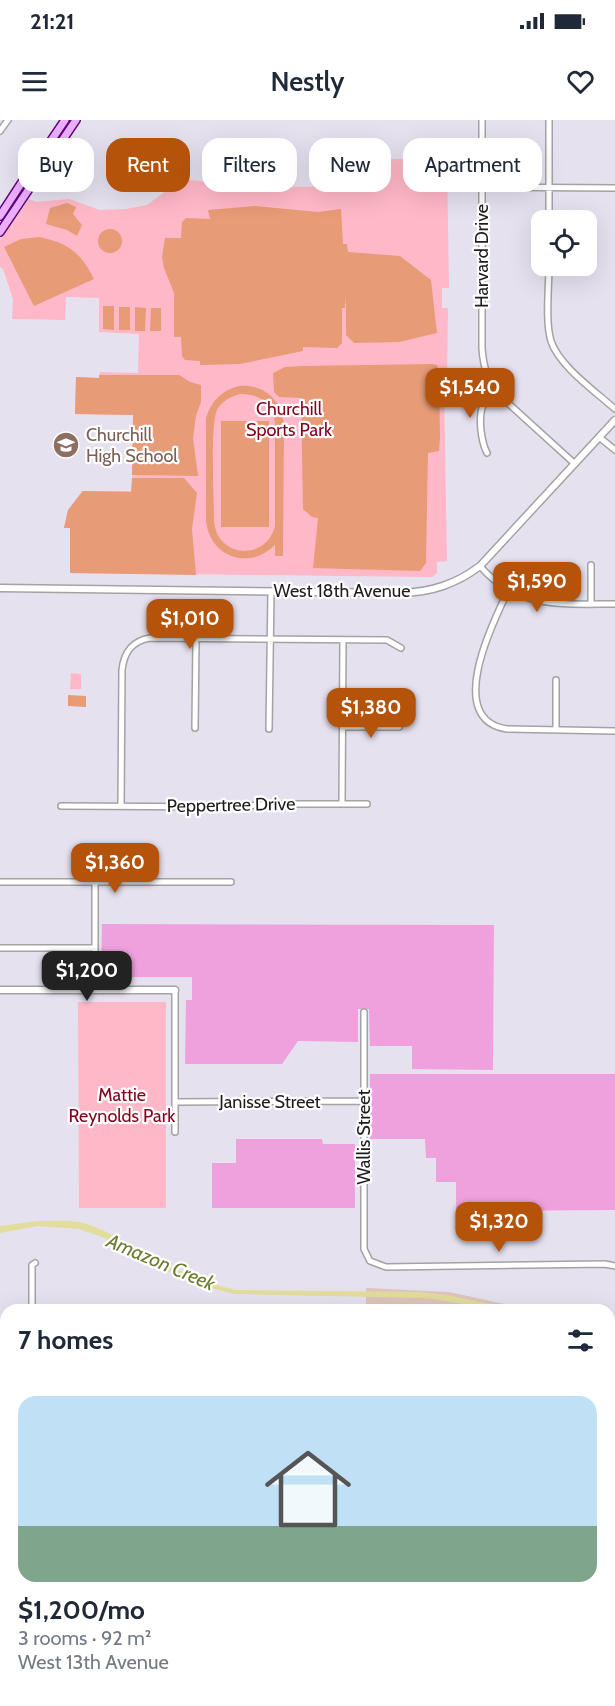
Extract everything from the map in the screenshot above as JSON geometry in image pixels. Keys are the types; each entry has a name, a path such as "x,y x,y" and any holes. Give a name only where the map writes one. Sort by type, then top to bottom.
{"main road":[{"path":"53,138 65,120"},
{"path":"64,138 76,120"},
{"path":"0,216 18,188"},
{"path":"1,231 27,192"},
{"path":"0,222 1,231"}],"street":[{"path":"0,132 8,120"},
{"name":"Harvard Drive","path":"482,120 482,138"},
{"path":"549,120 549,210"},
{"path":"542,187 615,188"},
{"name":"Harvard Drive","path":"482,192 482,355 486,372 494,389 575,464"},
{"path":"549,276 549,328 553,346 562,360 615,409"},
{"path":"487,453 482,440 482,411 484,402 494,389"},
{"name":"West 18th Avenue","path":"0,588 418,592 446,585 480,566 615,420"},
{"path":"599,437 615,450"},
{"path":"591,565 591,604"},
{"path":"480,566 493,580 508,591 522,597 546,603 615,604"},
{"path":"269,729 271,591"},
{"path":"508,591 480,655 477,683 479,706 486,720 496,727 507,729 615,731"},
{"path":"121,806 122,670 125,654 133,644 143,639 387,640 400,648"},
{"path":"195,728 196,639"},
{"path":"342,804 343,640"},
{"path":"556,680 556,730"},
{"path":"343,727 399,727"},
{"name":"Peppertree Drive","path":"62,806 238,807 263,804 367,804"},
{"path":"0,882 231,882"},
{"path":"95,882 95,990"},
{"path":"0,948 95,948"},
{"path":"0,990 175,990 175,1132"},
{"name":"Wallis Street","path":"364,1011 364,1249 370,1261 386,1267 605,1264 615,1266"},
{"name":"Janisse Street","path":"175,1102 364,1101"},
{"path":"32,1304 32,1265 35,1263"}],"shaded area":[{"path":"67,203 76,207 73,214 82,225 77,236 67,230 46,224 50,208"},
{"path":"255,206 318,212 341,209 343,244 347,244 348,252 400,256 431,280 437,333 399,342 354,343 346,335 346,296 345,308 342,308 342,343 337,348 303,347 303,351 240,364 200,365 200,361 185,360 182,356 181,337 174,337 174,293 162,257 165,238 181,238 182,222 186,218 210,219 208,210"},
{"path":"110,229 115,230 121,236 121,246 115,252 110,253 105,252 99,246 98,241 99,236 105,230"},
{"path":"39,237 58,242 73,250 84,262 94,279 34,306 4,247 21,239"},
{"path":"103,306 114,306 114,330 103,329"},
{"path":"119,307 130,307 130,330 119,330"},
{"path":"135,307 146,308 145,331 135,331"},
{"path":"151,308 161,308 161,331 150,331"},
{"path":"437,365 439,371 440,437 439,451 428,453 426,563 420,571 313,568 318,518 312,517 303,509 301,398 279,397 274,392 273,373 285,367 302,366"},
{"path":"99,375 179,375 190,382 201,385 201,402 196,416 193,438 198,476 132,475 133,415 75,414 76,377 99,378"},
{"path":"239,386 256,388 270,395 283,416 283,556 275,556 275,545 265,553 254,557 232,556 222,551 214,543 209,533 206,520 206,418 218,397 227,390","holes":["247,394 264,402 274,417 275,526 270,538 262,546 242,551 223,542 217,533 214,520 213,446 217,410 233,396"]},
{"path":"221,421 269,421 269,527 221,527"},
{"path":"132,478 184,478 197,493 192,529 196,575 70,573 70,528 64,528 68,510 83,491 131,492"},
{"path":"68,695 86,696 86,707 68,706"},
{"path":"102,924 494,925 493,1070 412,1069 412,1046 370,1046 369,1009 358,1009 358,1042 298,1041 282,1064 185,1064 186,1000 192,1000 192,977 101,977"},
{"path":"370,1074 615,1074 615,1210 456,1211 456,1182 436,1182 436,1158 426,1158 425,1139 370,1139"},
{"path":"236,1139 322,1139 323,1144 355,1144 355,1208 212,1208 212,1163 236,1163"},
{"path":"366,1288 449,1292 505,1304 366,1304"}],"green space":[{"name":"Churchill Sports Park","path":"391,159 403,159 403,192 448,192 449,288 442,288 442,308 448,308 447,388 444,388 447,561 437,562 437,573 432,577 70,573 70,528 64,528 68,510 82,491 132,491 133,415 75,414 76,377 99,378 100,372 138,373 139,334 99,332 99,298 66,297 65,320 12,319 13,299 3,269 0,267 0,239 29,199 36,202 69,199 100,210 126,209 147,205 165,192 190,192 190,180 202,181 202,192 297,192 297,187 309,187 309,192 391,192"},
{"path":"71,673 81,674 81,689 70,689"},
{"name":"Mattie Reynolds Park","path":"78,1002 166,1002 166,1208 79,1208"}],"water":[{"name":"Amazon Creek","path":"38,1221 69,1221 88,1224 179,1270 213,1284 236,1290 418,1292 447,1295 489,1304 464,1304 424,1298 234,1294 203,1286 157,1267 102,1237 79,1229 38,1226 0,1233 0,1226"}],"place":[{"name":"Churchill High School","path":"66,445"}]}
